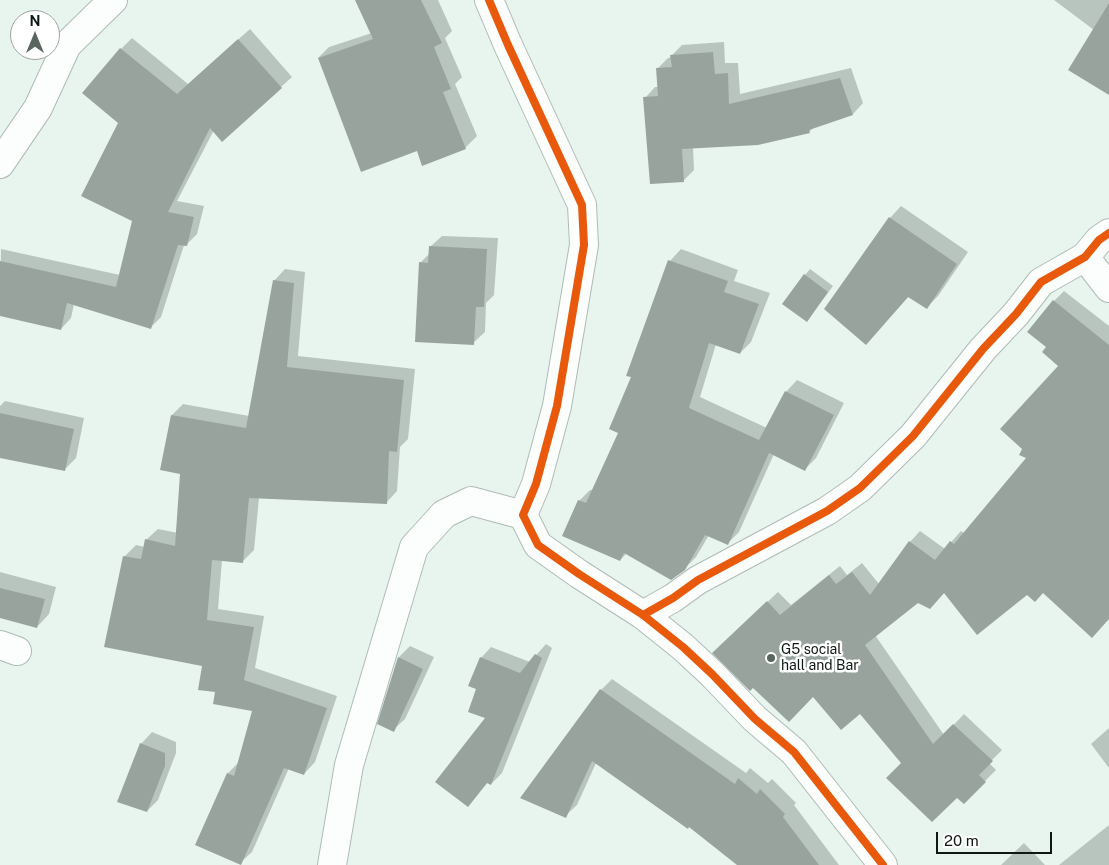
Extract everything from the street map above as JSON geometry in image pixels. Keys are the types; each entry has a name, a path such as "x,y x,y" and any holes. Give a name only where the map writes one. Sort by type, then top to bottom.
{"street":[{"path":"0,164 38,108 67,45 114,0"},
{"path":"489,0 582,205 584,245 577,297 557,406 536,484 523,515"},
{"path":"643,615 673,598 698,580 827,510 860,488 912,436 1041,282 1085,257 1099,240 1109,233"},
{"path":"1085,257 1109,288"},
{"path":"332,865 349,765 414,547 444,514 471,501 523,515 538,545 578,574 643,615 683,647 755,719 794,752 883,865"}],"building":[{"path":"355,0 421,0 442,43 434,47 451,89 443,92 466,149 422,166 417,151 361,172 318,58 373,39"},
{"path":"1109,3 1109,95 1068,70"},
{"path":"238,39 282,88 222,142 210,128 168,212 194,217 187,246 178,245 151,329 67,303 61,330 0,316 0,261 116,287 132,221 81,196 118,123 82,93 120,48 177,94"},
{"path":"713,52 715,74 728,73 729,104 840,78 853,115 809,130 810,133 758,145 682,149 684,182 650,184 643,97 658,96 656,68 672,67 670,55"},
{"path":"889,217 957,264 927,309 908,297 866,345 824,309"},
{"path":"429,246 487,249 484,307 476,307 474,345 415,342 419,262 428,263"},
{"path":"668,260 728,281 724,292 759,304 740,354 709,343 689,408 759,440 785,391 834,415 805,471 769,453 728,545 705,535 685,570 671,580 624,553 620,561 562,536 578,500 586,503 618,433 609,429 631,377 626,376"},
{"path":"804,274 828,292 807,322 782,304"},
{"path":"273,280 294,283 287,367 404,380 397,452 389,451 387,504 249,498 243,563 212,560 207,620 254,627 244,680 327,708 304,775 284,768 241,865 195,845 227,773 234,776 252,711 213,704 215,692 198,690 202,666 104,647 123,556 141,559 145,539 175,546 180,474 160,470 171,415 246,428"},
{"path":"1053,300 1109,345 1109,619 1092,638 1043,593 1035,602 1027,595 977,635 944,593 930,609 918,603 865,645 933,744 953,724 993,761 979,775 986,782 964,804 957,798 932,822 886,778 901,763 860,714 841,730 813,697 789,722 753,688 750,691 712,653 767,601 780,615 829,575 836,584 852,572 870,595 909,541 935,560 950,541 954,544 1026,458 1019,455 1022,449 1000,429 1058,366 1042,352 1046,347 1027,332"},
{"path":"0,413 74,429 65,471 0,458"},
{"path":"0,588 45,599 37,628 0,618"},
{"path":"535,654 542,658 491,785 487,783 468,807 435,782 485,718 468,712 476,689 468,686 480,657 520,673"},
{"path":"398,657 423,669 394,732 377,724"},
{"path":"600,689 735,784 738,778 757,794 760,789 785,814 783,817 819,865 737,865 689,827 688,829 592,761 566,818 520,798"},
{"path":"140,743 165,753 165,766 147,812 117,802"}],"cycle path":[{"path":"489,0 582,205 584,245 557,406 536,484 523,515 538,545 643,615 683,647 755,719 794,752 883,865"},
{"path":"643,615 673,598 698,580 827,511 860,488 913,436 983,349 1016,314 1041,282 1085,257 1099,240 1109,233"}],"place":[{"name":"G5 social hall and Bar","path":"771,658"}]}
